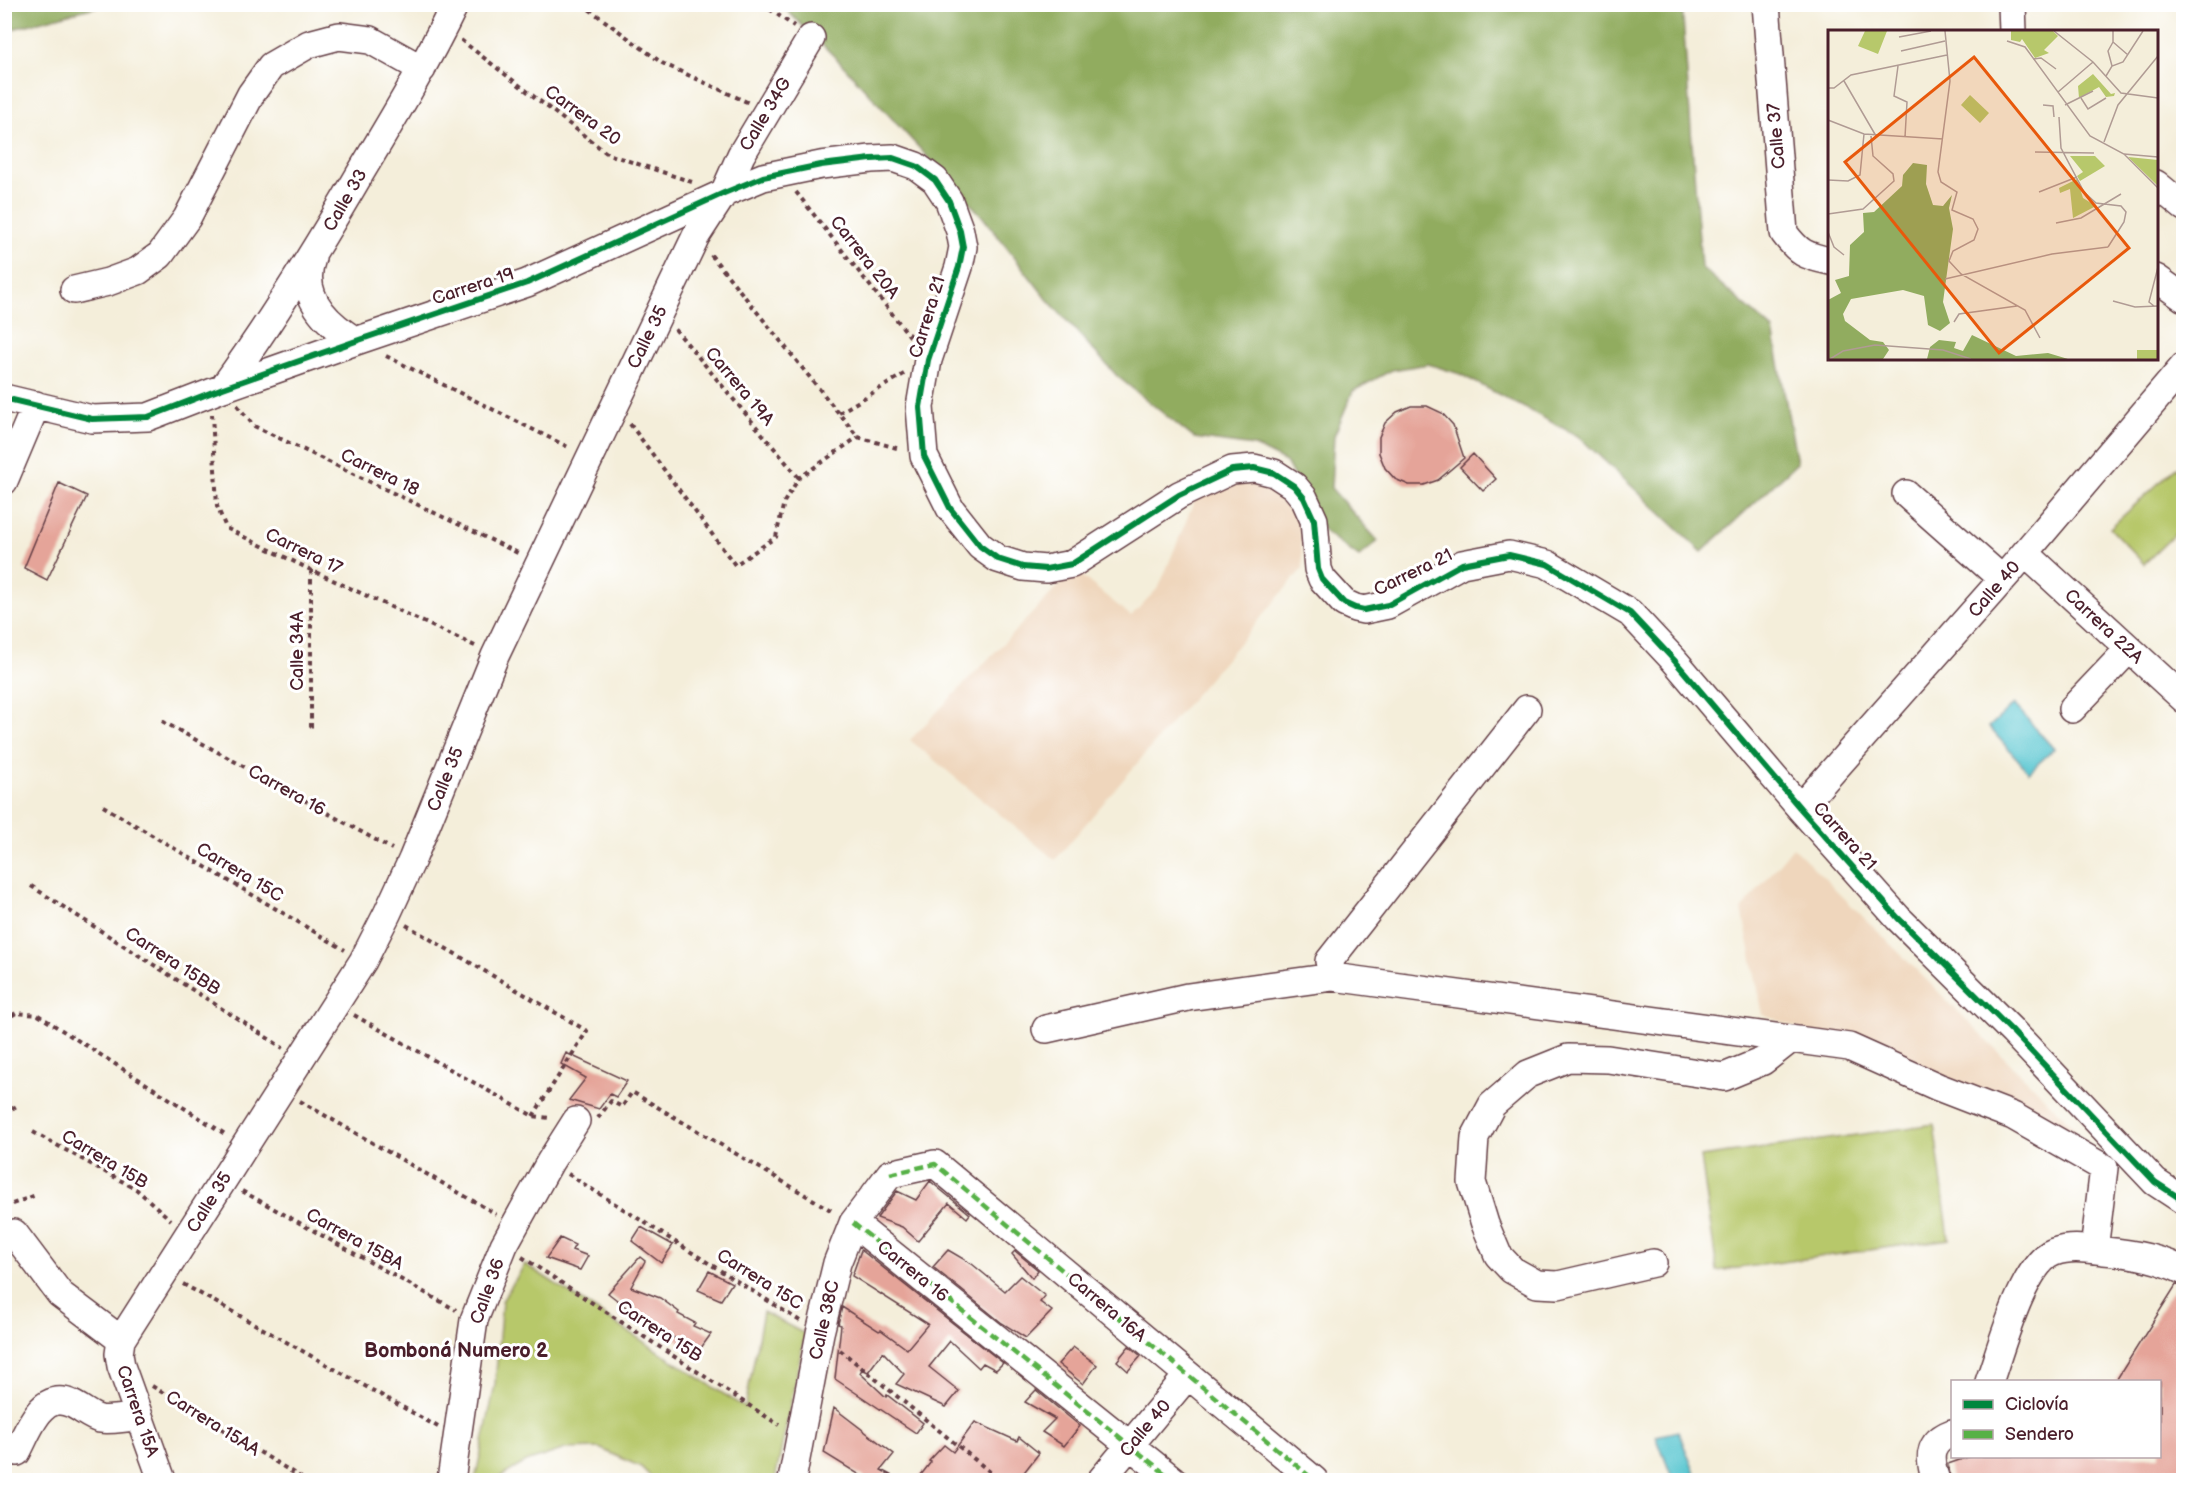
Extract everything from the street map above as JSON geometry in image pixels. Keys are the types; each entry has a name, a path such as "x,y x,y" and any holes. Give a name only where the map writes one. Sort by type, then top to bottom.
{"street":[{"name":"Calle 37","path":"1766,4 1784,233 1794,246 1819,259"},
{"path":"2012,4 2013,30"},
{"name":"Calle 33","path":"217,390 263,332 313,254 422,69 450,16"},
{"path":"74,290 108,282 138,271 160,255 187,218 250,94 271,66 309,44 339,36 370,40 422,69"},
{"name":"Calle 34G","path":"724,193 741,155 811,38"},
{"name":"Carrera 21","path":"724,193 780,172 820,165 893,158 916,166 935,180 949,201 963,247 959,267 928,360 920,407 924,456 957,500 980,546 998,560 1023,567 1046,568 1072,564 1179,495 1232,470 1254,468 1274,473 1294,486 1304,498 1314,520 1318,569 1323,579 1344,603 1355,608 1364,610 1388,605 1462,564 1509,555 1546,564 1630,613 1674,660 1800,808 1898,918 2013,1032 2155,1182 2175,1195"},
{"path":"2158,185 2184,207"},
{"name":"Calle 35","path":"121,1340 363,961 412,860 495,656 696,236 724,193"},
{"name":"Carrera 19","path":"4,398 92,419 148,417 356,340 527,283 724,193"},
{"path":"313,254 309,286 316,307 338,330 356,340"},
{"path":"2158,279 2184,298"},
{"name":"Calle 40","path":"1800,808 2025,553 2184,366"},
{"path":"4,481 36,405"},
{"path":"1906,494 2002,579"},
{"name":"Carrera 22A","path":"2025,553 2184,699"},
{"path":"2072,709 2129,649"},
{"path":"1333,977 1329,960 1527,709"},
{"path":"1046,1029 1188,997 1333,977 1849,1047 1938,1087 2013,1116 2104,1168 2094,1250"},
{"path":"1653,1263 1558,1285 1536,1284 1512,1270 1498,1255 1485,1224 1472,1182 1475,1137 1492,1105 1528,1074 1568,1058 1608,1059 1724,1077 1763,1061 1791,1039"},
{"name":"Calle 36","path":"451,1480 459,1438 474,1320 509,1235 549,1162 576,1121"},
{"name":"Carrera 16A","path":"890,1174 935,1164 1314,1480"},
{"name":"Calle 38C","path":"792,1480 820,1334 837,1263 853,1223 890,1174"},
{"path":"2175,1195 2163,1201 2168,1211 2184,1220"},
{"name":"Carrera 16","path":"853,1223 1173,1480"},
{"path":"14,1233 60,1294 121,1340"},
{"path":"1990,1380 2024,1285 2035,1269 2051,1253 2071,1248 2115,1252 2172,1264 2184,1271"},
{"name":"Carrera 15A","path":"121,1340 119,1361 162,1480"},
{"name":"Calle 40","path":"1101,1480 1188,1375"},
{"path":"17,1452 40,1410 47,1403 69,1402 100,1419 138,1417"},
{"path":"1936,1480 1930,1466 1930,1454 1941,1437 1951,1434"}],"path":[{"path":"582,4 662,63 767,111"},
{"path":"762,4 811,38"},
{"path":"696,236 858,437 924,456"},
{"path":"356,340 590,458"},
{"path":"839,413 928,360"},
{"path":"615,404 735,565 776,537 784,502 799,478 858,437"},
{"path":"387,914 587,1031 533,1116"},
{"path":"335,1004 533,1116 595,1121 611,1101 622,1107 632,1092 853,1223"},
{"path":"4,1020 16,1013 38,1015 244,1146"},
{"path":"280,1090 509,1235"},
{"path":"4,1113 17,1106"},
{"path":"4,1207 36,1195"},
{"path":"164,1274 459,1438"}],"shaded area":[{"path":"1252,477 1287,501 1300,526 1303,568 1055,860 910,740 1074,570 1131,616 1159,587 1198,492"},
{"path":"1793,847 2078,1131 1763,1015 1742,909"}],"green space":[{"path":"5,4 103,4 103,5 5,31"},
{"path":"781,5 1682,5 1701,267 1773,330 1797,463 1702,552 1578,436 1460,374 1428,364 1392,370 1353,391 1334,436 1331,488 1378,541 1359,557 1325,532 1286,462 1254,446 1194,438 1117,376 1047,299 982,216 837,59"},
{"path":"2176,467 2183,475 2183,526 2144,564 2110,528"},
{"path":"1934,1124 1949,1239 1717,1271 1701,1157"},
{"path":"525,1264 745,1408 763,1312 805,1334 775,1480 654,1480 641,1467 599,1448 565,1449 526,1462 495,1480 475,1480 495,1385 502,1301"}],"water":[{"path":"2014,704 2054,749 2029,772 1989,727"},
{"path":"1678,1431 1697,1478 1673,1480 1656,1436"}],"building":[{"path":"1411,406 1427,406 1442,413 1453,425 1464,458 1438,480 1424,485 1409,485 1395,479 1385,468 1379,453 1379,437 1385,423 1397,412"},
{"path":"1473,454 1496,479 1483,491 1460,467"},
{"path":"59,483 87,496 47,580 24,568"},
{"path":"566,1053 627,1081 616,1097 610,1094 599,1109 569,1100 586,1078 561,1064"},
{"path":"930,1181 970,1214 967,1218 949,1203 918,1241 902,1227 877,1218 897,1191 916,1200"},
{"path":"641,1227 673,1245 661,1263 632,1241"},
{"path":"560,1238 575,1245 572,1250 588,1256 580,1270 546,1258"},
{"path":"861,1250 1003,1363 996,1370 983,1363 979,1368 950,1341 929,1367 959,1391 946,1407 896,1384 904,1374 883,1352 868,1372 862,1369 860,1373 886,1397 887,1395 923,1423 916,1433 835,1379 841,1325 838,1324 842,1307 879,1331 881,1330 907,1349 928,1324 852,1276"},
{"path":"948,1250 972,1264 1005,1291 1020,1276 1045,1296 1040,1302 1052,1311 1026,1338 1002,1323 933,1267"},
{"path":"1015,1251 1038,1270 1032,1278 1012,1254"},
{"path":"640,1257 645,1261 631,1287 660,1298 679,1312 678,1314 695,1323 693,1326 711,1334 698,1352 640,1318 608,1293"},
{"path":"709,1271 732,1283 721,1300 698,1290"},
{"path":"2176,1285 2184,1286 2184,1480 1951,1480 1948,1464 1965,1458 2161,1458 2161,1380 2116,1380"},
{"path":"1129,1346 1141,1356 1128,1371 1117,1361"},
{"path":"1073,1347 1097,1365 1083,1384 1058,1364"},
{"path":"1036,1390 1080,1426 1064,1446 1042,1432 1055,1419 1025,1402"},
{"path":"834,1408 894,1454 881,1470 900,1480 868,1480 824,1453"},
{"path":"975,1422 1017,1441 1019,1437 1039,1453 1018,1480 917,1480 931,1462 929,1461 944,1445 953,1452"}],"marked path":[{"path":"890,1174 935,1164 1314,1480"},
{"path":"853,1223 1173,1480"}],"cycle path":[{"path":"4,398 92,419 148,417 223,388 527,283 763,177 821,165 871,159 893,158 916,166 935,180 949,201 963,247 959,267 928,360 920,407 924,456 950,508 980,546 998,559 1023,567 1046,569 1072,564 1179,495 1232,470 1254,468 1274,473 1294,486 1304,498 1314,520 1318,569 1322,579 1344,603 1355,608 1364,610 1388,605 1462,564 1509,555 1547,564 1630,613 1674,660 1800,808 1898,918 2013,1032 2155,1182 2184,1201"}],"district":[{"name":"Bomboná Numero 2","path":"456,1350"}]}
